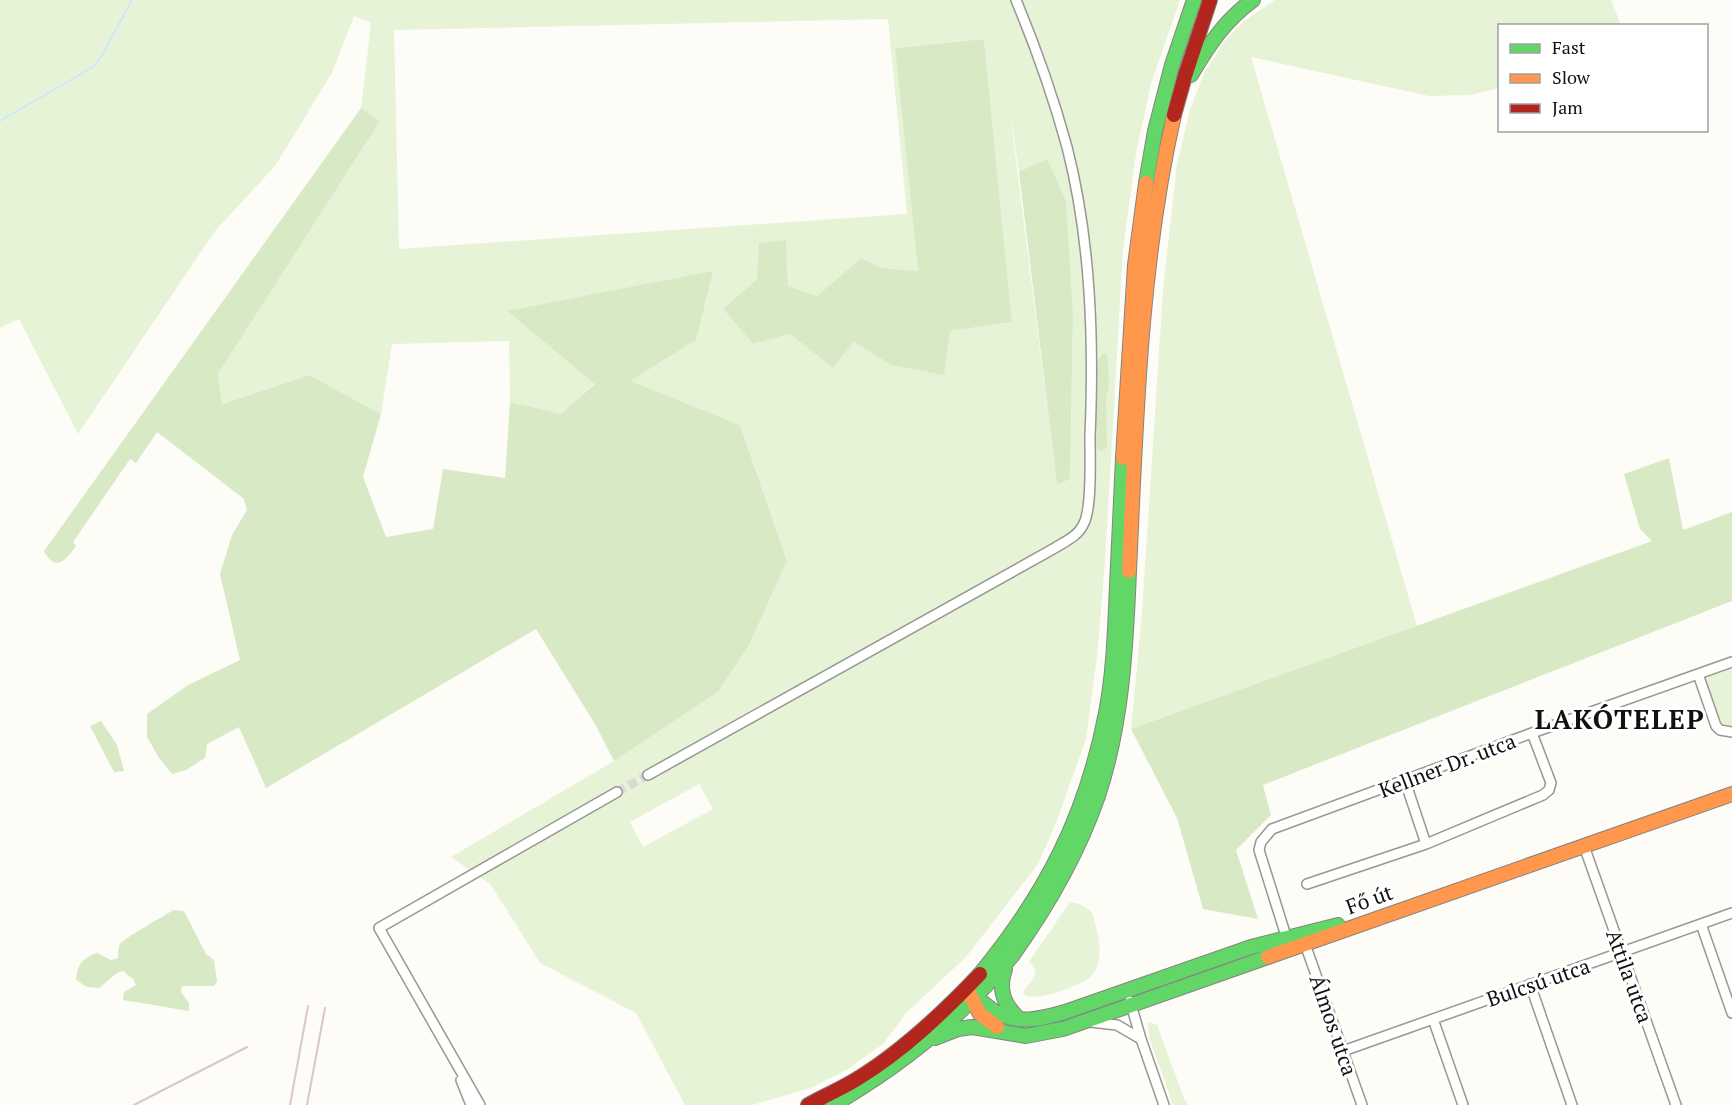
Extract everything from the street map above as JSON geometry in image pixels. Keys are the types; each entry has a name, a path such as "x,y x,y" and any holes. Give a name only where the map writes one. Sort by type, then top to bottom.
{"main road":[{"path":"808,1105 863,1075 892,1055 951,1005 980,974 1033,904 1054,865 1082,797 1102,733 1112,657 1132,308 1141,207 1156,122 1173,60 1194,0"},
{"path":"833,1105 872,1083 935,1038 973,998 1012,956 1032,930 1055,892 1083,836 1106,767 1113,737 1124,657 1144,320 1149,260 1161,177 1177,98 1210,0"},
{"path":"1177,98 1222,26 1252,0"},
{"name":"Fő út","path":"1018,1036 1042,1034 1087,1022 1732,794"},
{"path":"951,1005 962,998 973,998 1003,1016 1020,1020 1053,1016 1286,936 1395,912"},
{"path":"1266,959 1286,936"},
{"path":"1012,956 1000,982 1001,995 1004,1004 1020,1020"},
{"path":"980,974 973,998 984,1021 1018,1036"},
{"path":"935,1038 958,1029 972,1027 1018,1036"}],"street":[{"path":"648,775 1053,549 1078,532 1084,524 1088,496 1092,390 1091,322 1083,239 1064,138 1041,62 1016,0"},
{"name":"Kellner Dr. utca","path":"1286,936 1259,850 1265,835 1272,829 1732,662"},
{"path":"1698,674 1716,726 1720,730 1732,732"},
{"path":"1307,884 1426,844 1543,795 1549,790 1551,783 1532,733"},
{"path":"1405,781 1426,844"},
{"path":"486,1105 470,1080 460,1072 379,928 617,792"},
{"name":"Attila utca","path":"1584,846 1676,1105"},
{"name":"Bulcsú utca","path":"1343,1051 1732,913"},
{"path":"1701,924 1732,1013"},
{"name":"Álmos utca","path":"1305,945 1362,1105"},
{"path":"1530,984 1572,1105"},
{"path":"1128,990 1141,1039 1164,1105"},
{"path":"1433,1019 1463,1105"},
{"path":"1087,1022 1118,1025 1141,1039"},
{"path":"460,1072 461,1084 476,1105"}],"green space":[{"path":"0,0 1180,0 1151,84 1136,153 1123,250 1105,562 1097,657 1086,739 1057,820 1038,864 966,957 907,1012 883,1044 848,1069 811,1088 752,1105 685,1105 636,1013 540,963 491,885 451,857 614,761 718,692 749,645 787,561 740,425 629,381 696,340 508,312 595,383 561,415 510,402 509,341 392,344 381,414 309,375 222,404 218,374 380,121 361,108 371,23 354,16 332,73 275,166 215,231 78,434 19,319 0,328","holes":["888,19 907,214 399,249 394,30","984,39 1012,322 950,331 891,365 854,342 833,368 790,334 753,344 723,309 757,279 786,241 788,286 817,296 861,258 882,268 918,271 895,48","1009,105 1019,172 1073,317 1070,479 1057,485","699,784 713,809 643,847 630,822"]},
{"path":"1275,0 1611,0 1621,24 1498,24 1498,88 1470,95 1429,96 1251,57 1417,626 1131,729 1142,613 1163,290 1177,164 1190,110 1204,73 1224,42 1244,21"},
{"path":"984,39 1012,322 950,331 944,375 891,365 854,342 833,368 790,334 753,344 723,309 757,279 759,243 786,240 788,286 817,296 861,258 882,268 918,271 895,48"},
{"path":"361,108 380,121 218,374 222,404 309,375 381,414 363,477 386,537 433,529 443,469 505,478 510,402 561,414 595,384 507,311 713,271 696,340 630,381 740,425 787,561 749,645 718,692 614,761 595,724 536,629 266,788 239,727 207,744 205,758 186,770 172,774 159,758 147,737 147,714 188,685 240,660 220,574 232,535 247,510 244,499 157,432 136,463 130,459 73,542 76,546 65,560 57,563 48,558 44,551"},
{"path":"1047,159 1066,201 1073,317 1070,479 1057,485 1019,172"},
{"path":"1104,353 1108,358 1109,385 1106,400 1107,448 1100,451 1094,446 1097,361"},
{"path":"1669,458 1683,530 1732,512 1732,601 1263,785 1271,815 1236,850 1258,919 1203,909 1177,818 1131,729 1652,541 1640,529 1624,474"},
{"path":"1732,668 1732,726 1723,725 1719,718 1705,678"},
{"path":"101,721 117,745 124,771 114,772 90,726"},
{"path":"1070,902 1080,904 1092,912 1099,944 1099,961 1096,968 1087,980 1067,989 1047,995 1026,996 1023,992 1035,974 1029,962"},
{"path":"173,910 184,911 206,954 214,960 217,981 214,986 182,986 181,992 189,1003 189,1011 123,1000 124,992 136,985 133,979 123,971 117,973 99,988 87,987 76,980 79,966 87,957 97,953 111,960 118,958 119,947 123,941"},
{"path":"1148,1022 1157,1025 1187,1105 1173,1105 1149,1037"}],"waterway":[{"path":"0,121 93,67 101,57 132,0"}],"tunnel":[{"path":"617,792 648,775"}],"railway":[{"path":"290,1105 308,1006"},
{"path":"307,1105 325,1008"},
{"path":"134,1105 247,1047"}],"traffic: fast":[{"path":"1146,183 1155,131 1172,65 1194,0"},
{"path":"1191,75 1218,34 1253,0"},
{"path":"980,974 1004,944 1044,883 1075,820 1098,751 1109,697 1112,666 1123,458"},
{"path":"1012,956 1061,879 1098,796 1118,713 1129,571"},
{"path":"951,1005 961,999 975,997 994,1011 1012,1018 1047,1017 1251,947 1338,925"},
{"path":"833,1105 883,1074 929,1039 972,1000 1012,956"},
{"path":"935,1038 958,1029 972,1027 1026,1036 1063,1029 1268,957"},
{"path":"1005,969 1002,983 1003,995 1018,1018"}],"traffic: slow":[{"path":"1129,571 1141,342 1154,228 1174,115"},
{"path":"1123,458 1135,265 1146,183"},
{"path":"1268,957 1732,794"},
{"path":"970,995 980,1014 997,1027"}],"traffic: jam":[{"path":"1174,115 1210,0"},
{"path":"808,1105 851,1083 906,1044 980,974"}],"district":[{"name":"LAKÓTELEP","path":"1620,719"}]}
